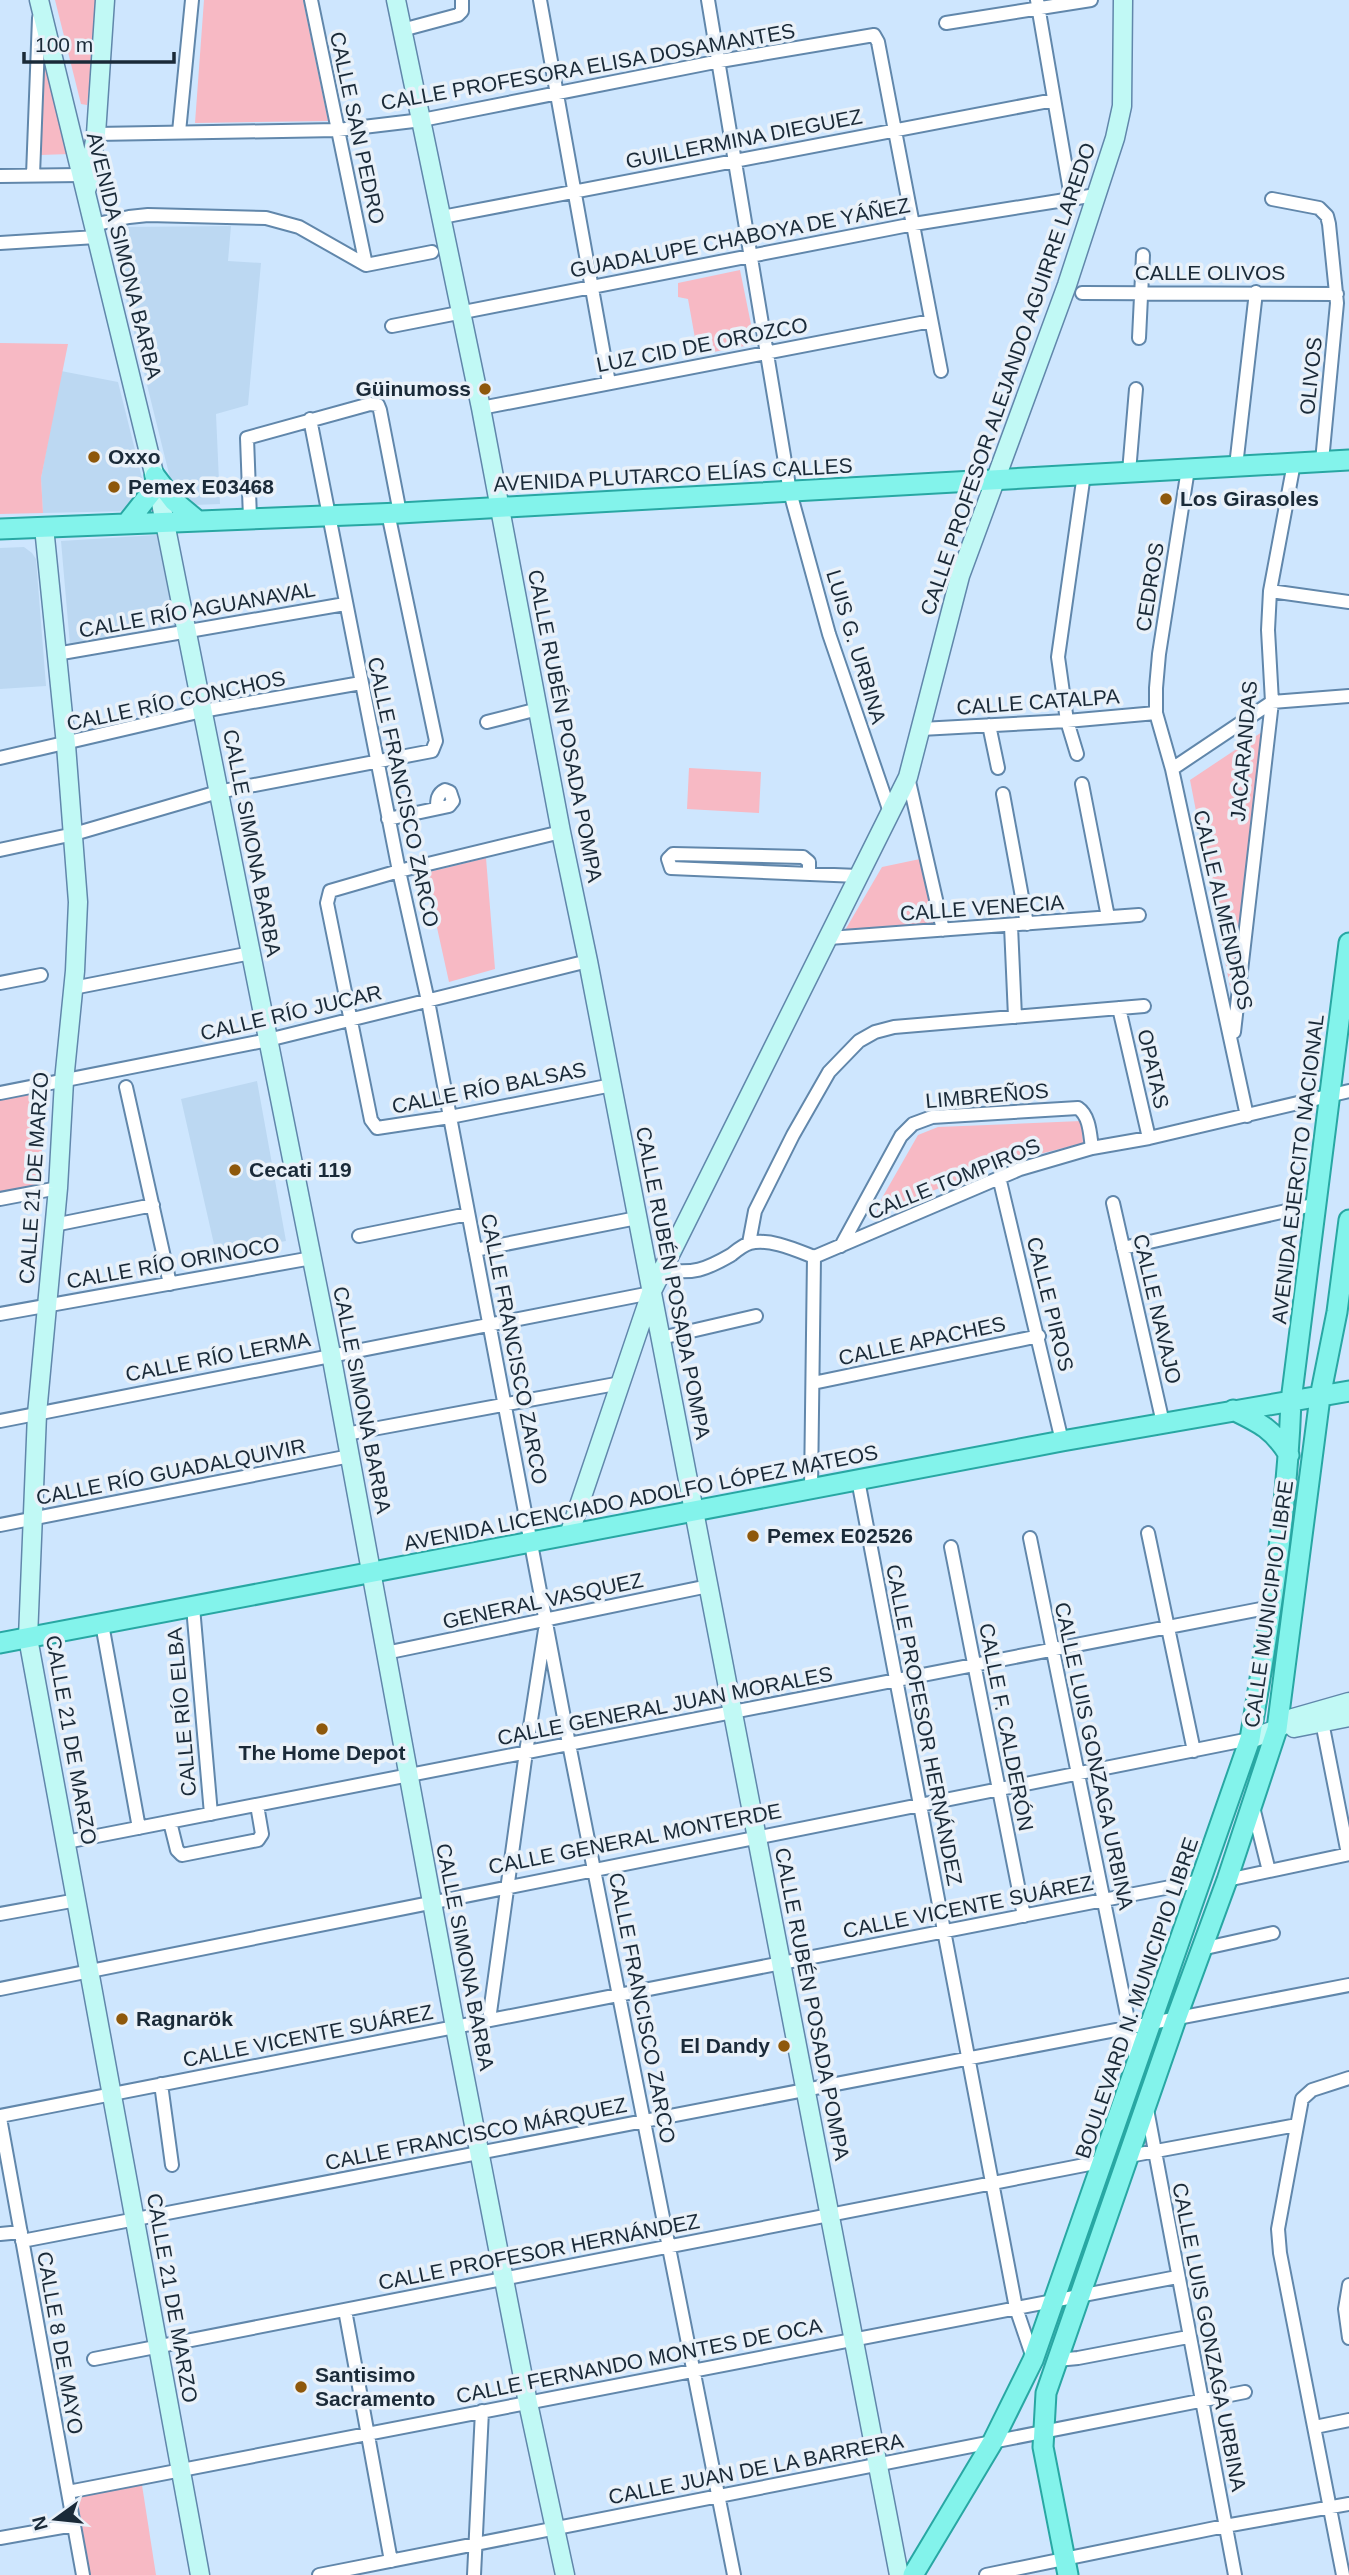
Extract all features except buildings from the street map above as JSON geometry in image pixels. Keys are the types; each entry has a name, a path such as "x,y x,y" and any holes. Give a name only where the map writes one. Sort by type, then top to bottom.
{"main road":[{"name":"AVENIDA PLUTARCO ELÍAS CALLES","path":"0,529 394,513 1349,460"},
{"path":"127,523 156,481 174,502 198,520"},
{"name":"AVENIDA EJERCITO NACIONAL","path":"1291,1401 1317,1205 1340,1093 1349,943"},
{"path":"1320,1396 1337,1312 1349,1220"},
{"name":"AVENIDA LICENCIADO ADOLFO LÓPEZ MATEOS","path":"0,1643 1062,1441 1349,1391"},
{"name":"CALLE MUNICIPIO LIBRE","path":"1067,2567 1045,2464 1043,2433 1046,2393 1175,2019 1227,1880 1277,1729 1320,1396"},
{"name":"BOULEVARD N. MUNICIPIO LIBRE","path":"913,2575 992,2443 1033,2360 1105,2161 1250,1739 1283,1518 1291,1401"},
{"path":"1232,1410 1267,1427 1289,1455"},
{"path":"1283,1518 1303,1525"}],"street":[{"path":"86,195 96,134 105,0"},
{"path":"179,132 192,0"},
{"name":"CALLE SAN PEDRO","path":"311,0 366,265"},
{"name":"CALLE RUBÉN POSADA POMPA","path":"396,0 481,408 900,2575"},
{"path":"402,30 458,15 462,11 462,0"},
{"path":"540,0 608,383"},
{"name":"LUIS G. URBINA","path":"708,0 790,492 829,634 890,812"},
{"path":"946,23 1038,4 1091,0"},
{"name":"CALLE PROFESOR ALEJANDO AGUIRRE LAREDO","path":"569,1535 651,1293 908,778 960,576 1067,285 1115,138 1122,106 1123,0"},
{"path":"33,175 39,1"},
{"name":"AVENIDA SIMONA BARBA","path":"39,1 164,522"},
{"path":"1038,4 1072,197"},
{"name":"CALLE PROFESORA ELISA DOSAMANTES","path":"96,134 338,130 422,120 720,61 871,35 876,37 896,131"},
{"name":"GUILLERMINA DIEGUEZ","path":"442,217 1054,100"},
{"path":"896,131 941,371"},
{"path":"0,176 81,175"},
{"name":"GUADALUPE CHABOYA DE YÁÑEZ","path":"392,326 914,224 1096,195"},
{"name":"OLIVOS","path":"1272,199 1325,211 1329,224 1337,294 1322,461"},
{"path":"0,243 95,231 129,216 148,215 266,218 299,227 366,265 432,252"},
{"path":"1139,338 1143,255"},
{"path":"1237,466 1256,292"},
{"name":"CALLE OLIVOS","path":"1082,293 1337,294"},
{"name":"LUZ CID DE OROZCO","path":"481,408 931,321"},
{"path":"1129,472 1136,389"},
{"path":"0,850 74,834 218,792 432,751 436,741 394,513 378,405 370,404 310,419 247,438 250,518"},
{"name":"CALLE FRANCISCO ZARCO","path":"310,419 388,819 428,1001 569,1744 734,2575"},
{"name":"JACARANDAS","path":"1233,1042 1272,702 1268,630 1270,591 1294,463"},
{"name":"CEDROS","path":"1156,713 1159,654 1188,468"},
{"path":"1077,754 1067,721 1058,657 1084,474"},
{"name":"CALLE SIMONA BARBA","path":"164,522 331,1354 479,2154 565,2575"},
{"name":"CALLE 21 DE MARZO","path":"44,527 66,745 78,902 58,1188 37,1414 28,1638 200,2575"},
{"path":"1270,591 1349,602"},
{"name":"CALLE RÍO AGUANAVAL","path":"56,654 345,604"},
{"name":"CALLE RÍO CONCHOS","path":"0,758 66,745 202,711 361,683"},
{"path":"1172,768 1272,702 1349,696"},
{"path":"487,722 538,709"},
{"name":"CALLE CATALPA","path":"921,729 1156,713"},
{"name":"CALLE ALMENDROS","path":"1156,713 1172,768 1247,1116"},
{"path":"989,724 998,768"},
{"path":"908,778 943,930"},
{"path":"1082,784 1108,917"},
{"path":"1003,794 1027,924"},
{"path":"388,819 437,808"},
{"path":"350,1020 327,903 328,894 334,888 561,832"},
{"path":"808,874 809,862 803,857 673,854 668,859 671,868 737,871 808,874 858,876"},
{"path":"737,855 737,871"},
{"name":"CALLE VENECIA","path":"829,938 1139,915"},
{"path":"1011,926 1015,1017"},
{"path":"73,988 251,953"},
{"name":"CALLE RÍO JUCAR","path":"0,1093 268,1040 588,961"},
{"path":"0,983 41,975"},
{"path":"749,1243 755,1211 793,1135 829,1072 859,1041 875,1032 894,1027 1144,1006"},
{"name":"OPATAS","path":"1119,1008 1149,1138"},
{"name":"CALLE RÍO BALSAS","path":"350,1020 374,1127 450,1117 612,1085"},
{"path":"126,1087 170,1283"},
{"name":"CALLE TOMPIROS","path":"814,1257 1020,1169 1092,1149 1340,1093"},
{"name":"LIMBREÑOS","path":"841,1246 901,1136 913,1124 932,1116 1078,1108 1087,1118 1092,1149"},
{"name":"CALLE PIROS","path":"999,1177 1062,1441"},
{"path":"0,1199 58,1188"},
{"name":"CALLE NAVAJO","path":"1113,1203 1163,1423"},
{"path":"54,1225 153,1205"},
{"path":"1123,1248 1317,1205"},
{"path":"359,1236 468,1214"},
{"path":"475,1250 637,1218"},
{"path":"663,1269 686,1273 701,1271 749,1243 788,1247 814,1257 811,1489"},
{"name":"CALLE RÍO ORINOCO","path":"0,1314 312,1258"},
{"name":"CALLE RÍO LERMA","path":"0,1420 651,1293"},
{"path":"661,1338 756,1316"},
{"name":"CALLE APACHES","path":"813,1383 1039,1336"},
{"path":"346,1434 621,1383"},
{"name":"CALLE RÍO GUADALQUIVIR","path":"0,1525 350,1456"},
{"name":"CALLE PROFESOR HERNÁNDEZ","path":"858,1480 1016,2308 1033,2360"},
{"path":"1148,1533 1195,1751"},
{"name":"CALLE LUIS GONZAGA URBINA","path":"1030,1538 1138,2065"},
{"name":"CALLE F. CALDERÓN","path":"951,1547 1024,1916"},
{"name":"GENERAL VASQUEZ","path":"385,1653 708,1586"},
{"name":"CALLE RÍO ELBA","path":"193,1607 211,1814"},
{"name":"CALLE GENERAL JUAN MORALES","path":"66,1842 1271,1607"},
{"path":"489,2020 547,1619"},
{"path":"102,1624 139,1828"},
{"name":"CALLE GENERAL MONTERDE","path":"0,1989 1195,1751 1250,1739 1321,1716 1349,1702"},
{"path":"1227,1880 1348,1854 1321,1716"},
{"name":"CALLE GENERAL MONTERDE","path":"1321,1716 1349,1717"},
{"path":"170,1822 177,1850 182,1855 258,1840 262,1834 257,1805"},
{"path":"1253,1805 1269,1871"},
{"name":"CALLE VICENTE SUÁREZ","path":"0,2117 1201,1881"},
{"path":"0,1914 76,1900"},
{"path":"1201,1949 1273,1933"},
{"name":"CALLE FRANCISCO MÁRQUEZ","path":"0,2234 22,2237 135,2220 1349,1985"},
{"path":"1343,2575 1278,2230 1303,2096 1312,2090 1349,2078"},
{"path":"161,2084 172,2165"},
{"name":"CALLE LUIS GONZAGA URBINA","path":"1146,2105 1235,2575"},
{"name":"CALLE 8 DE MAYO","path":"0,2117 83,2575"},
{"path":"1129,2156 1297,2125"},
{"name":"CALLE PROFESOR HERNÁNDEZ","path":"94,2359 1105,2161"},
{"name":"CALLE FERNANDO MONTES DE OCA","path":"68,2492 1177,2277"},
{"path":"1349,2284 1345,2309 1349,2339"},
{"path":"345,2310 391,2561"},
{"path":"1057,2360 1188,2337"},
{"name":"CALLE JUAN DE LA BARRERA","path":"319,2575 361,2571 391,2561 1245,2392"},
{"path":"474,2575 482,2412"},
{"path":"1315,2427 1349,2420"},
{"path":"986,2575 1067,2567 1225,2526 1349,2504"},
{"path":"0,2538 74,2525"}],"shaded area":[{"path":"55,0 99,0 87,105 81,104"},
{"path":"204,0 303,0 328,121 195,123"},
{"path":"41,41 69,154 41,155"},
{"path":"231,226 228,261 261,263 248,405 216,414 220,504 194,505 179,495 172,486 109,231 124,227"},
{"path":"740,270 755,344 698,355 688,299 678,297 678,283"},
{"path":"0,343 68,344 41,478 43,513 0,514"},
{"path":"61,371 118,382 145,490 131,511 43,513 41,478"},
{"path":"157,535 175,626 70,645 61,541"},
{"path":"24,547 36,559 46,686 0,689 0,548"},
{"path":"1262,732 1231,992 1190,780"},
{"path":"689,768 761,772 759,813 687,809"},
{"path":"486,858 495,969 449,982 425,873"},
{"path":"920,859 937,926 844,932 882,867"},
{"name":"Cecati 119","path":"257,1081 286,1241 216,1253 181,1099"},
{"path":"47,1089 39,1184 0,1193 0,1098"},
{"path":"1081,1121 1083,1143 996,1165 876,1214 882,1198 918,1135 938,1127"},
{"path":"142,2485 156,2575 90,2575 77,2496"}],"place":[{"name":"Güinumoss","path":"485,389"},
{"name":"Oxxo","path":"94,457"},
{"name":"Pemex E03468","path":"114,487"},
{"name":"Los Girasoles","path":"1166,499"},
{"name":"Cecati 119","path":"235,1170"},
{"name":"Pemex E02526","path":"753,1536"},
{"name":"The Home Depot","path":"322,1729"},
{"name":"Ragnarök","path":"122,2019"},
{"name":"El Dandy","path":"784,2046"},
{"name":"Santisimo Sacramento","path":"301,2387"}]}
